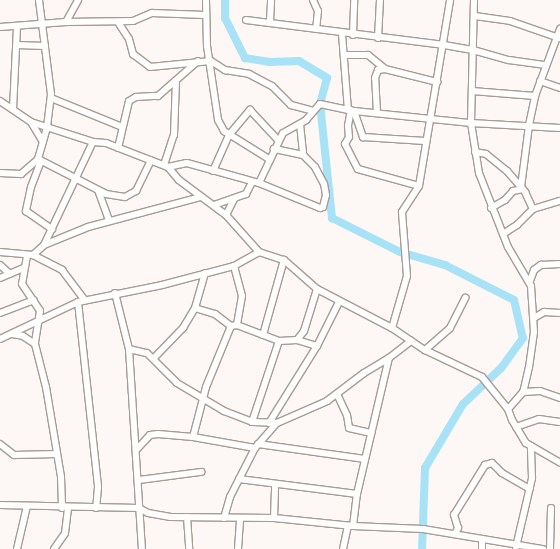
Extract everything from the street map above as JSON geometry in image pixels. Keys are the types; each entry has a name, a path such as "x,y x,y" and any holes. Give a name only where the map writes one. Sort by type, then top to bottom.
{"street":[{"path":"40,0 51,98 40,160 31,187 26,211 52,229"},
{"path":"66,22 78,0"},
{"path":"206,0 205,15 216,116 224,131 230,136 252,146 269,159"},
{"path":"270,21 271,0"},
{"path":"313,0 318,11 316,29"},
{"path":"353,35 354,0"},
{"path":"378,38 380,0"},
{"path":"392,328 408,276 402,212 419,186 425,141 438,82 450,0"},
{"path":"474,0 475,16 471,123 475,152 483,189 491,208 515,260 530,281"},
{"path":"0,27 17,27 42,23 133,21 152,13 205,15"},
{"path":"475,16 510,21 558,38"},
{"path":"246,20 270,21 342,34 444,45 473,50 509,60 546,65"},
{"path":"118,22 129,39 133,54 150,67 198,61 211,61 225,70 249,74 272,86 292,105 313,111"},
{"path":"13,109 17,27"},
{"path":"522,188 522,174 528,125 540,81 558,38 560,29"},
{"path":"342,34 352,112 365,138 425,141"},
{"path":"17,45 45,46"},
{"path":"344,55 368,55 385,69"},
{"path":"118,148 129,101 136,97 158,96 198,61"},
{"path":"377,113 375,78 378,70 385,69 438,82"},
{"path":"166,166 174,135 176,81"},
{"path":"540,81 560,88"},
{"path":"472,91 535,96"},
{"path":"51,98 122,127"},
{"path":"0,101 31,122 93,142 118,148 166,166 174,175 226,215 259,252 284,260 317,290 392,328 425,350 482,377 508,409 516,427 531,446 549,454 560,463"},
{"path":"259,183 278,140 286,130 300,124 320,104 327,103 352,112 377,113 471,123 528,125 560,128"},
{"path":"213,171 230,136 251,110 278,140"},
{"path":"352,112 348,124 349,137 345,144 358,169 419,186"},
{"path":"31,122 43,142"},
{"path":"300,124 303,155"},
{"path":"44,246 93,142"},
{"path":"166,166 187,163 259,183 322,208 326,195 324,184 315,167 303,155 274,149"},
{"path":"475,152 486,154 507,171 522,188 533,209"},
{"path":"40,160 98,190 115,196 129,196 138,188 151,160"},
{"path":"0,173 21,174 40,160"},
{"path":"507,171 522,174"},
{"path":"214,205 234,199 249,192 252,182"},
{"path":"491,208 505,200 513,191 522,188"},
{"path":"98,190 108,221"},
{"path":"54,549 63,539 65,508 46,387 35,344 40,320 40,311 22,284 24,268 30,256 44,246 108,221 201,197"},
{"path":"226,215 234,199"},
{"path":"503,234 517,225 533,209 560,201"},
{"path":"0,252 30,256 62,270 81,301 98,487 96,508"},
{"path":"0,339 81,301 115,293 162,285 234,266 259,252"},
{"path":"263,335 284,260"},
{"path":"508,409 522,392 532,350 534,318 530,281 534,270 541,265 560,264"},
{"path":"0,265 10,274"},
{"path":"193,437 206,387 234,326 242,296 234,266"},
{"path":"0,278 24,268"},
{"path":"154,358 176,338 195,308 205,273"},
{"path":"297,340 304,331 317,290"},
{"path":"115,293 129,349 137,449 142,549"},
{"path":"425,350 450,328 465,298"},
{"path":"0,313 34,300"},
{"path":"269,424 317,346 339,302"},
{"path":"195,308 215,314 234,326 280,341 297,340 317,346"},
{"path":"534,318 544,312 560,313"},
{"path":"12,334 23,336 35,344"},
{"path":"252,422 280,341"},
{"path":"129,349 147,353 154,358 170,377 202,399 252,422 269,424 276,423 305,412 337,394 364,373 389,358 411,341"},
{"path":"344,549 351,526 357,494 389,358"},
{"path":"194,393 206,387"},
{"path":"522,392 540,391 560,398"},
{"path":"337,394 347,415 349,428 371,433"},
{"path":"516,427 539,419 560,422"},
{"path":"224,518 239,480 257,446 276,423"},
{"path":"137,449 154,434 193,437 365,459"},
{"path":"0,444 14,455 57,454"},
{"path":"516,547 530,489 531,446"},
{"path":"456,534 458,528 454,515 485,465 492,464 502,473 530,489"},
{"path":"139,480 201,472"},
{"path":"239,480 357,494"},
{"path":"274,518 275,485"},
{"path":"0,505 65,508 139,508 148,513 187,517 240,519 274,518 351,526 423,529 482,539 516,547 543,549"},
{"path":"17,549 27,506"},
{"path":"550,549 551,508"},
{"path":"187,517 188,549"},
{"path":"238,549 240,519"},
{"path":"482,539 482,549"}],"waterway":[{"path":"225,0 225,18 245,58 269,62 299,61 327,78 320,104 332,218 400,252 445,265 514,300 523,338 501,368 463,404 425,468 422,549"}]}
